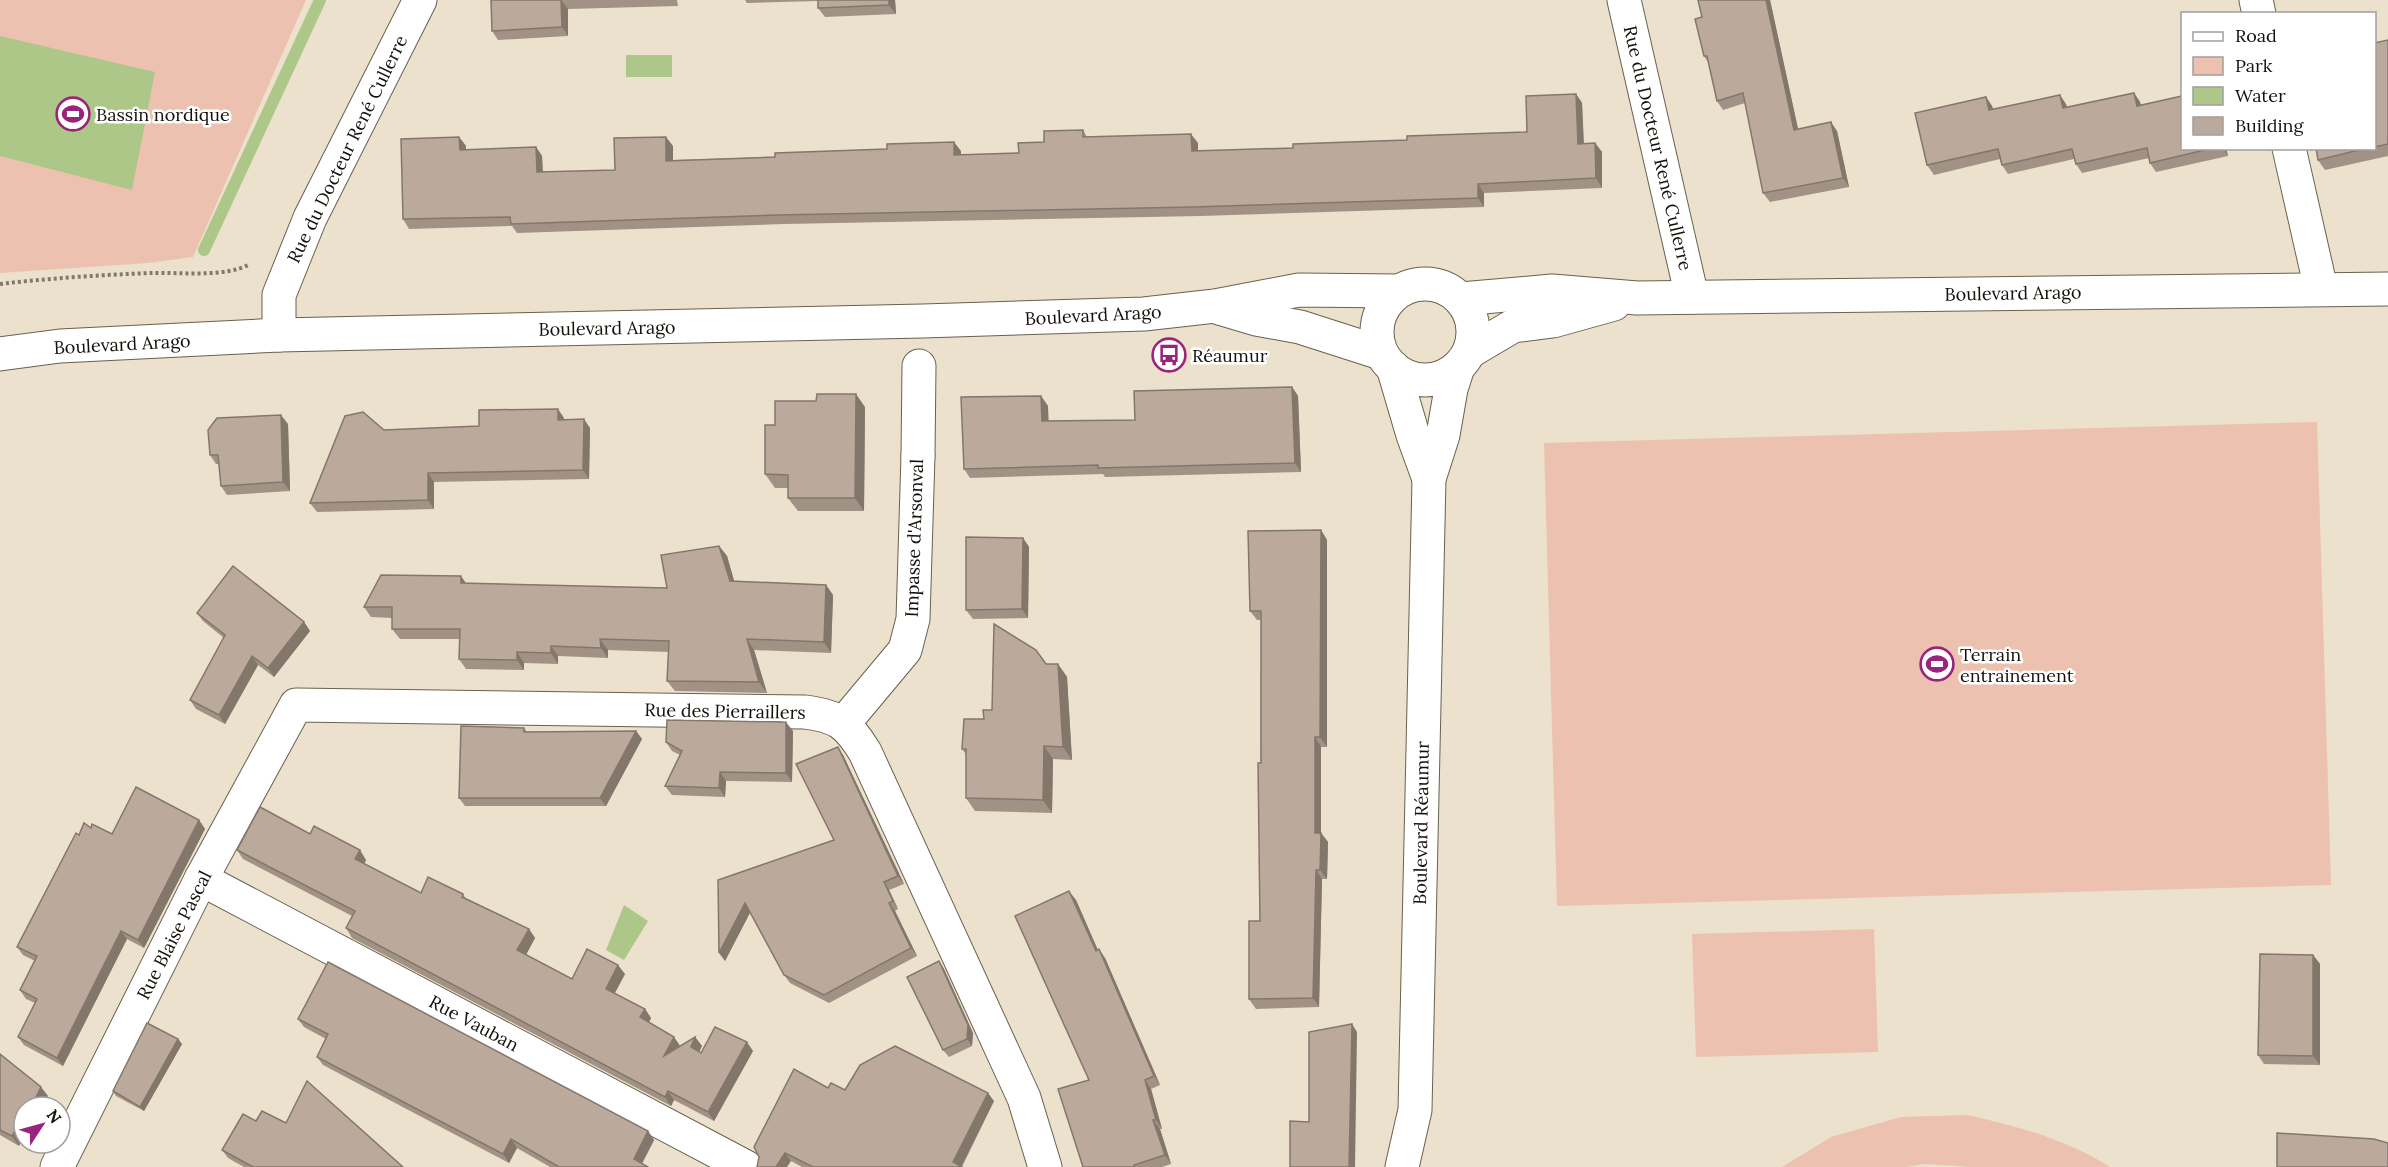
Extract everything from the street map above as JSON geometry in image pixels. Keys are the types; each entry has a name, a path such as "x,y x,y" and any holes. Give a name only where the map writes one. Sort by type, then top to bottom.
{"street":[{"name":"Rue du Docteur René Cullerre","path":"279,335 279,295 306,228 420,0"},
{"name":"Rue du Docteur René Cullerre","path":"1624,0 1692,297"},
{"path":"2289,150 2321,289"},
{"path":"1410,285 1437,285 1461,299 1469,311 1473,338 1464,359 1439,378 1423,380 1407,376 1387,360 1377,326 1388,301 1398,291 1410,285"},
{"name":"Boulevard Arago","path":"0,354 60,346 279,335 1144,314 1215,306 1299,290 1398,291"},
{"name":"Boulevard Arago","path":"1461,299 1551,291 1637,298 2388,290"},
{"name":"Boulevard Arago","path":"1464,359 1513,326 1553,321 1637,298"},
{"name":"Boulevard Arago","path":"1215,306 1256,319 1300,327 1387,360"},
{"name":"Boulevard Réaumur","path":"1402,1167 1415,1110 1429,479 1443,435 1451,389 1464,359"},
{"name":"Boulevard Réaumur","path":"1387,360 1429,479"},
{"name":"Impasse d'Arsonval","path":"844,723 905,650 913,619 919,366"},
{"name":"Rue des Pierraillers","path":"296,705 805,712 825,714 844,723"},
{"name":"Rue Blaise Pascal","path":"57,1167 201,879 296,705"},
{"path":"844,723 855,734 865,752 1014,1076 1045,1167"},
{"name":"Rue Vauban","path":"201,879 746,1167"}],"path":[{"path":"0,284 148,273 227,272 251,263 260,264"}],"green space":[{"path":"0,0 306,0 193,257 148,263 0,273"},
{"name":"Terrain entrainement","path":"2317,422 2331,885 1557,906 1544,443"},
{"path":"1874,929 1878,1052 1696,1057 1692,934"},
{"path":"1967,1115 2059,1141 2110,1167 1972,1167 1924,1164 1907,1167 1782,1167 1831,1137 1901,1117"}],"water":[{"name":"Bassin nordique","path":"0,36 155,72 132,190 0,156"},
{"path":"626,55 672,55 672,77 626,77"},
{"path":"624,905 648,921 624,960 606,950"}],"building":[{"path":"491,0 561,0 562,27 492,31"},
{"path":"818,0 889,0 889,5 818,8"},
{"path":"1698,0 1766,0 1794,130 1831,122 1843,178 1763,193 1743,93 1717,101 1707,56 1704,56 1695,19 1702,17"},
{"path":"2388,40 2388,144 2376,147 2376,43"},
{"path":"2134,93 2137,106 2181,96 2181,150 2205,150 2150,163 2147,148 2076,164 2072,149 2002,165 1998,149 1927,165 1915,113 1986,97 1989,110 2060,95 2063,108"},
{"path":"1576,94 1578,144 1595,143 1596,178 1478,184 1478,198 1193,207 778,215 511,224 510,217 403,219 401,139 459,137 460,150 536,147 537,172 615,170 614,138 666,137 666,161 775,157 775,153 887,149 887,144 954,142 954,155 1019,153 1018,143 1044,142 1044,131 1083,130 1083,137 1191,134 1192,151 1293,148 1293,144 1407,140 1407,136 1527,132 1526,96"},
{"path":"2316,150 2359,150 2318,160"},
{"path":"1292,387 1295,463 964,469 961,397 1041,396 1042,421 1135,420 1134,391"},
{"path":"817,394 856,394 855,498 788,498 788,475 765,474 765,425 775,425 775,401 816,401"},
{"path":"558,409 558,420 584,419 583,470 428,473 428,500 310,503 345,416 363,412 384,430 479,426 479,410"},
{"path":"281,415 283,482 221,486 218,455 210,455 208,430 217,418"},
{"path":"1321,530 1320,737 1315,737 1315,833 1321,833 1320,870 1316,870 1313,998 1249,999 1249,921 1260,921 1258,763 1261,763 1261,611 1250,611 1248,531"},
{"path":"966,537 1023,538 1022,609 966,610"},
{"path":"719,546 730,581 826,585 824,642 747,639 759,682 667,681 669,641 600,639 601,648 551,646 551,653 517,652 517,660 459,659 460,629 392,629 392,607 364,607 381,575 461,576 461,583 667,588 661,555"},
{"path":"233,566 304,622 268,668 252,656 219,715 190,700 225,635 197,613"},
{"path":"994,624 1036,650 1046,664 1058,664 1063,747 1044,746 1043,800 966,798 966,749 962,749 964,719 984,719 983,710 992,710"},
{"path":"667,720 786,722 786,773 720,772 719,788 665,786 682,751 666,742"},
{"path":"461,726 524,728 524,732 636,731 600,798 459,798"},
{"path":"838,747 898,876 884,882 893,901 889,903 911,948 824,995 784,975 745,903 719,953 718,880 834,840 796,764"},
{"path":"136,787 199,820 138,940 121,931 57,1058 18,1037 37,999 20,990 37,956 17,947 76,833 79,835 84,823 91,828 92,824 112,834"},
{"path":"260,807 310,834 314,826 360,850 355,859 421,893 428,877 463,894 462,897 529,929 517,950 572,979 587,949 618,965 606,989 645,1009 640,1017 674,1037 664,1056 695,1037 691,1047 701,1053 715,1027 747,1042 708,1112 668,1091 665,1097 346,928 355,911 237,850"},
{"path":"1069,891 1096,951 1099,949 1154,1076 1145,1080 1156,1120 1153,1120 1165,1155 1134,1165 1134,1167 1083,1167 1058,1089 1089,1080 1015,916"},
{"path":"2260,954 2313,955 2313,1056 2258,1055"},
{"path":"939,961 968,1025 967,1039 943,1050 907,977"},
{"path":"328,962 648,1131 634,1159 648,1167 559,1167 511,1139 503,1154 317,1057 328,1034 298,1019"},
{"path":"147,1023 178,1039 140,1107 113,1091"},
{"path":"1352,1024 1349,1167 1290,1167 1290,1121 1309,1122 1309,1032"},
{"path":"895,1046 988,1093 953,1162 962,1167 813,1167 785,1153 776,1167 757,1167 759,1157 754,1147 794,1069 828,1088 831,1083 845,1090 860,1065"},
{"path":"0,1054 41,1087 37,1095 12,1095 12,1136 0,1130"},
{"path":"307,1081 403,1167 253,1167 222,1150 243,1114 256,1121 262,1111 286,1123"},
{"path":"2277,1133 2374,1139 2388,1143 2388,1167 2277,1167"}],"waterway":[{"path":"204,250 320,0"}],"place":[{"name":"Bassin nordique","path":"73,114"},
{"name":"Réaumur","path":"1169,355"},
{"name":"Terrain entrainement","path":"1937,664"}]}
